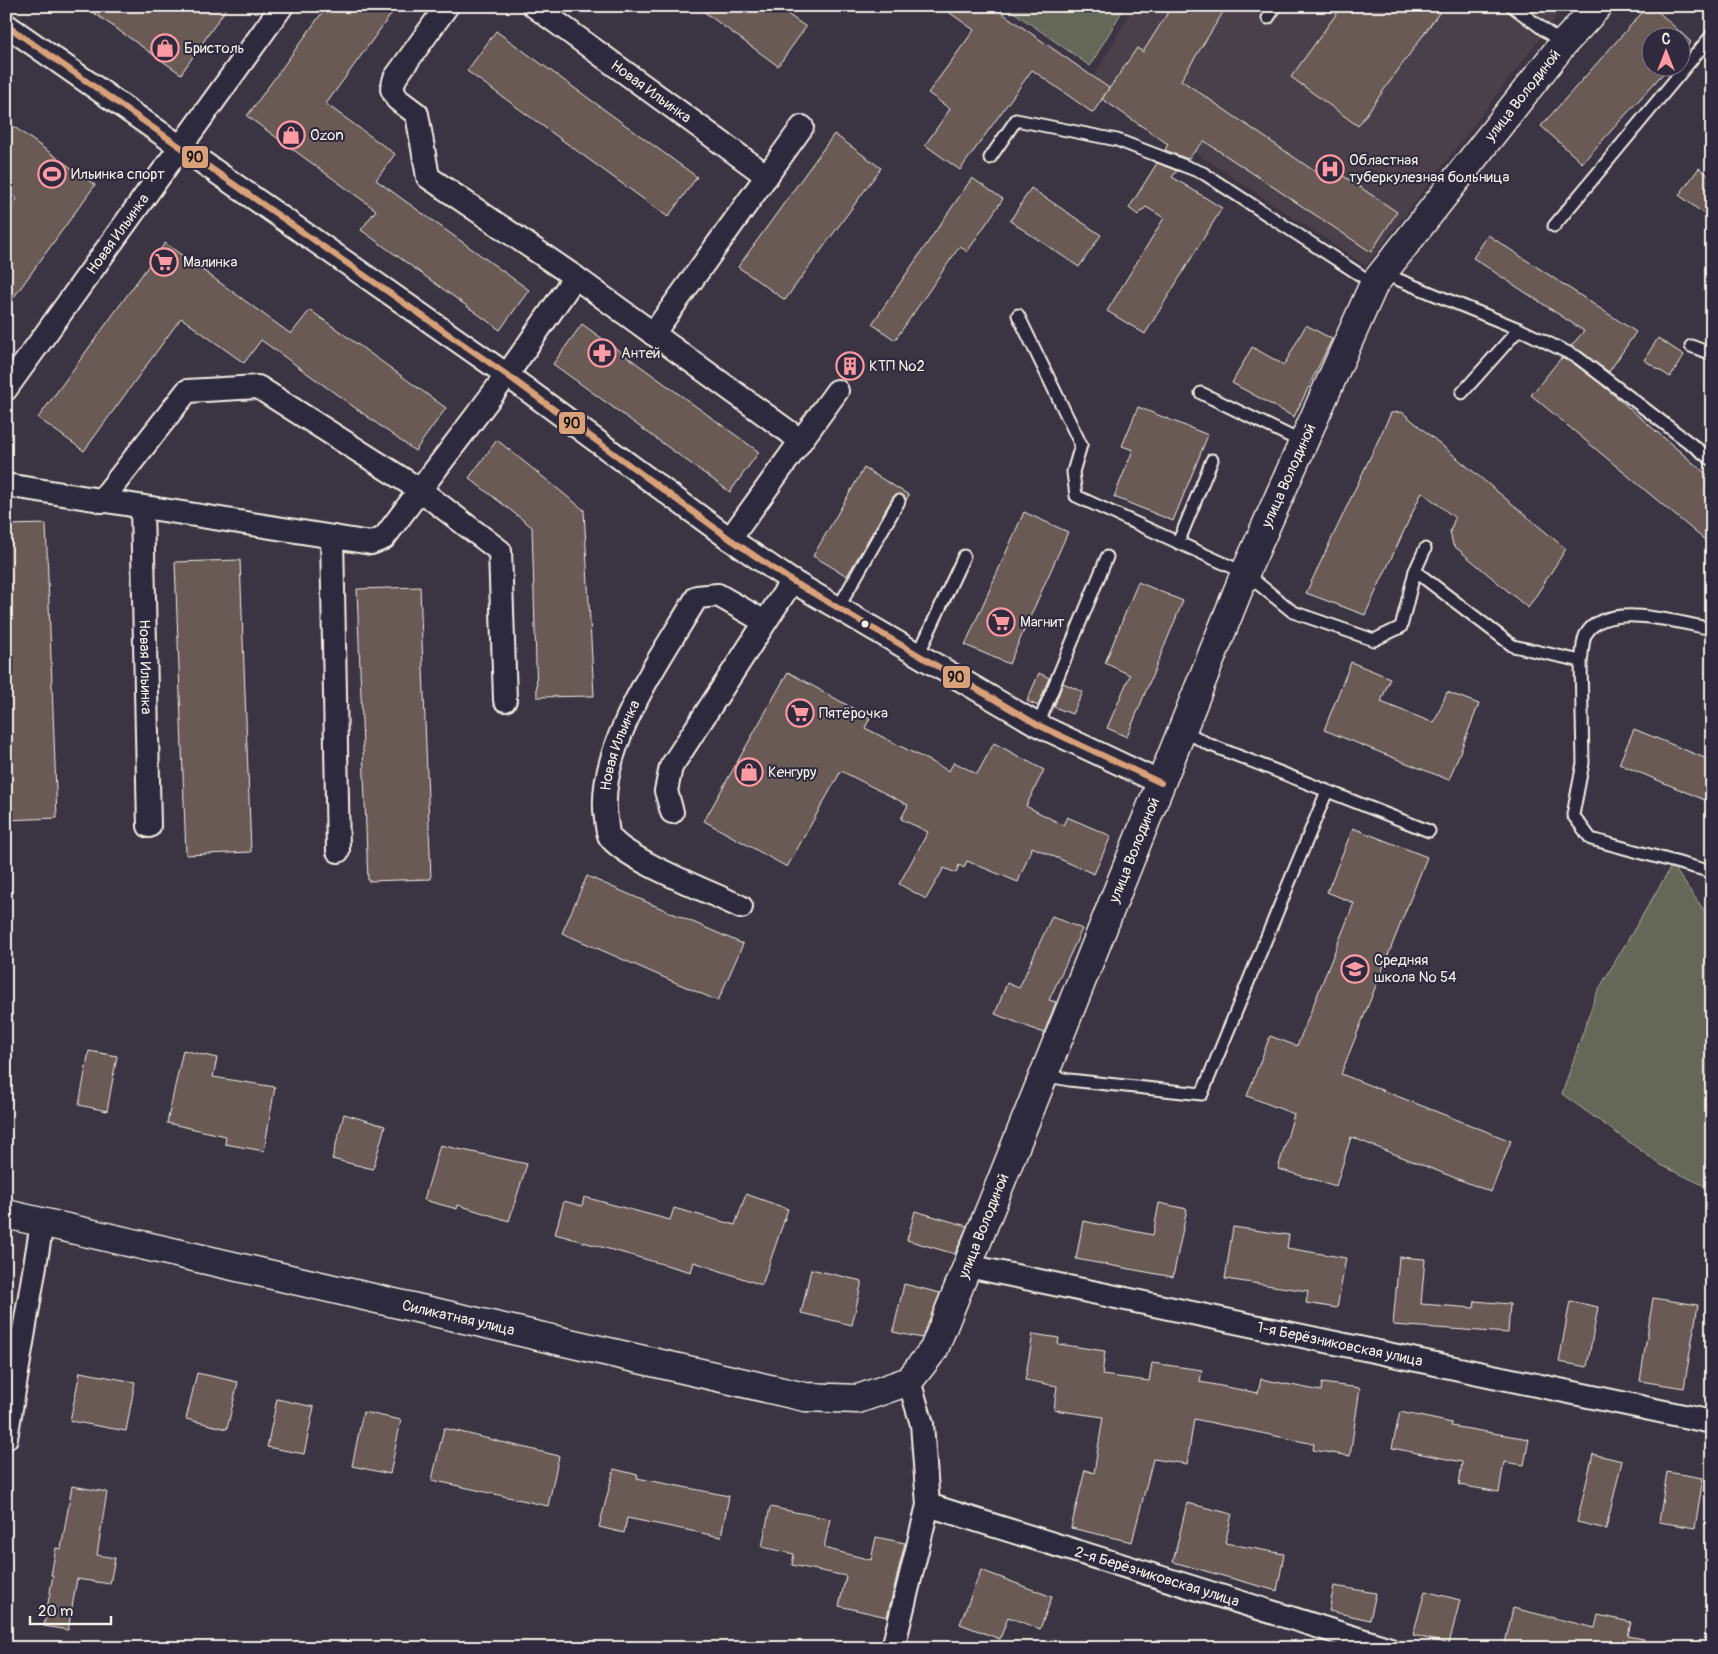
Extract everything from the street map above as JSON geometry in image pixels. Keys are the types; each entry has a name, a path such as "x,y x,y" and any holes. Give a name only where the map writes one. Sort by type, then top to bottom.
{"street":[{"name":"Новая Ильинка","path":"6,389 282,6"},
{"path":"447,6 395,78 392,89 397,99 417,114 428,177 575,277 800,440"},
{"name":"Новая Ильинка","path":"534,6 767,176"},
{"name":"улица Володиной","path":"909,1381 934,1349 1245,573 1302,442 1378,279 1563,44 1598,6"},
{"path":"6,25 507,375 730,539 792,581 1038,725 1161,783"},
{"path":"653,334 802,128"},
{"path":"6,485 371,544 384,538 507,375 575,277"},
{"path":"101,500 187,391 258,387 420,490 500,551 505,700"},
{"path":"730,539 837,391"},
{"name":"Новая Ильинка","path":"142,507 149,826"},
{"path":"332,537 338,852"},
{"path":"672,812 666,791 671,767 792,581"},
{"name":"Новая Ильинка","path":"741,907 628,854 609,837 604,805 607,775 628,715 697,597 718,595 765,622"},
{"name":"Силикатная улица","path":"6,1214 42,1224 395,1302 805,1397 858,1399 909,1381"},
{"path":"6,1438 42,1224"},
{"name":"1-я Берёзниковская улица","path":"968,1266 1712,1422"},
{"path":"893,1648 928,1506 922,1424 909,1381"},
{"name":"2-я Берёзниковская улица","path":"928,1506 1387,1648"}],"lane":[{"path":"1268,18 1276,6"},
{"path":"1512,6 1563,44"},
{"path":"1554,226 1712,35"},
{"path":"990,158 1016,120 1117,140 1203,173 1378,279 1520,329 1577,357 1712,460"},
{"path":"1018,315 1081,444 1073,472 1076,496 1245,573 1293,612 1374,640 1401,628 1415,570 1425,549"},
{"path":"1462,393 1520,329"},
{"path":"1691,346 1712,354"},
{"path":"1201,393 1302,442"},
{"path":"1178,542 1212,460"},
{"path":"838,608 899,500"},
{"path":"918,654 964,556"},
{"path":"1038,725 1107,558"},
{"path":"1415,570 1513,646 1581,661"},
{"path":"1712,629 1647,615 1603,619 1586,634 1581,661 1583,763 1573,815 1591,839 1712,872"},
{"path":"1183,730 1208,744 1429,831"},
{"path":"1044,1076 1202,1094 1327,791"}],"shaded area":[{"name":"Областная туберкулезная больница","path":"1134,6 1565,6 1366,266 1090,83"}],"green space":[{"path":"1005,6 1125,6 1090,66"},
{"path":"1672,865 1706,913 1712,916 1711,1189 1661,1165 1562,1094 1596,994"}],"building":[{"path":"84,6 228,6 181,74"},
{"path":"327,6 397,6 326,104 395,154 376,180 529,290 500,330 361,230 376,210 247,116"},
{"path":"696,6 776,6 806,27 778,66"},
{"path":"940,6 992,6 1109,88 1093,113 1032,70 960,170 925,145 950,109 928,93 974,30"},
{"path":"1172,6 1227,6 1181,80 1323,177 1330,167 1397,212 1371,252 1204,141 1188,159 1165,150 1168,144 1102,99 1137,48 1143,52"},
{"path":"1342,6 1444,6 1358,126 1291,77"},
{"path":"1648,6 1652,6 1676,28 1640,28 1640,78 1659,78 1582,163 1541,126"},
{"path":"496,31 697,177 668,217 467,71"},
{"path":"6,121 95,185 6,308 6,215 17,199 6,191"},
{"path":"834,134 881,168 785,300 738,267"},
{"path":"1157,163 1177,171 1172,177 1222,208 1145,334 1107,311 1164,218 1146,207 1138,215 1129,208"},
{"path":"1699,168 1712,178 1712,220 1679,195"},
{"path":"972,178 1003,199 967,252 960,246 895,340 872,324"},
{"path":"1031,188 1101,235 1079,267 1010,221"},
{"path":"1488,235 1636,332 1609,372 1571,346 1584,331 1473,258"},
{"path":"165,243 291,334 310,310 446,408 415,451 261,340 244,363 181,318 84,451 38,418"},
{"path":"582,324 759,452 730,492 553,364"},
{"path":"1306,325 1332,339 1294,417 1232,383 1252,347 1284,365"},
{"path":"1658,338 1684,355 1670,377 1644,360"},
{"path":"1561,358 1573,363 1601,384 1712,479 1712,546 1531,395"},
{"path":"1138,407 1208,435 1173,521 1114,497 1133,450 1122,446"},
{"path":"1402,412 1566,549 1528,608 1453,545 1450,531 1455,518 1422,492 1365,615 1306,593 1391,413"},
{"path":"497,440 584,510 594,696 537,697 532,527 469,478"},
{"path":"864,468 909,495 906,500 899,494 893,497 847,576 813,556"},
{"path":"1024,512 1068,532 1009,664 965,645"},
{"path":"46,524 57,818 6,820 6,525"},
{"path":"240,560 251,852 186,855 175,562"},
{"path":"1138,582 1183,601 1127,737 1107,728 1130,675 1105,663"},
{"path":"420,587 431,879 368,881 357,589"},
{"path":"1351,662 1390,678 1381,702 1434,723 1447,692 1479,704 1449,780 1324,730"},
{"path":"788,672 870,718 865,728 949,771 954,762 977,774 994,743 1044,770 1026,806 1063,825 1067,817 1111,836 1094,874 1032,847 1018,882 967,861 964,868 959,865 956,873 944,868 926,899 899,884 928,832 901,819 908,805 841,771 787,867 704,821"},
{"path":"1039,673 1049,678 1038,706 1027,701"},
{"path":"1063,683 1083,692 1072,714 1054,707"},
{"path":"1634,729 1712,761 1712,803 1619,764"},
{"name":"Средняя школа № 54","path":"1353,828 1427,857 1341,1074 1511,1141 1491,1192 1351,1137 1336,1186 1278,1169 1294,1114 1247,1096 1270,1036 1297,1046 1354,903 1327,892"},
{"path":"587,876 743,944 718,1001 562,933"},
{"path":"1052,916 1082,929 1049,1000 1056,1002 1044,1033 995,1014 1007,983 1019,988"},
{"path":"183,1050 217,1058 213,1077 275,1087 264,1151 225,1144 226,1136 167,1123"},
{"path":"89,1051 117,1056 107,1111 79,1105"},
{"path":"344,1114 385,1126 373,1169 332,1159"},
{"path":"440,1145 527,1164 509,1221 458,1205 457,1209 424,1200"},
{"path":"746,1194 788,1209 762,1285 694,1262 691,1272 555,1234 564,1201 582,1206 584,1197 670,1220 674,1208 735,1225"},
{"path":"1159,1203 1187,1209 1173,1277 1076,1259 1083,1221 1153,1235"},
{"path":"915,1211 967,1226 955,1254 907,1240"},
{"path":"1233,1227 1289,1235 1287,1248 1346,1258 1337,1308 1306,1303 1308,1291 1225,1279"},
{"path":"1399,1257 1425,1259 1421,1304 1474,1308 1475,1301 1510,1304 1508,1333 1393,1325"},
{"path":"811,1269 862,1281 852,1325 801,1313"},
{"path":"904,1284 940,1293 922,1338 893,1332"},
{"path":"1653,1298 1698,1305 1684,1388 1640,1381"},
{"path":"1570,1301 1598,1307 1587,1367 1559,1362"},
{"path":"1033,1334 1059,1338 1058,1344 1105,1351 1102,1375 1149,1381 1152,1363 1202,1370 1200,1382 1258,1393 1261,1379 1321,1391 1322,1383 1360,1388 1350,1456 1313,1450 1314,1444 1194,1419 1187,1464 1153,1459 1132,1542 1071,1528 1085,1470 1094,1473 1103,1417 1054,1410 1057,1386 1025,1380"},
{"path":"80,1372 135,1382 126,1431 70,1421"},
{"path":"197,1373 238,1382 227,1429 186,1419"},
{"path":"277,1399 314,1407 304,1454 267,1447"},
{"path":"363,1412 401,1420 390,1474 352,1466"},
{"path":"1400,1412 1452,1423 1451,1426 1529,1439 1524,1465 1504,1462 1499,1492 1459,1485 1462,1462 1392,1448"},
{"path":"444,1428 559,1456 548,1506 432,1480"},
{"path":"1593,1454 1622,1461 1606,1529 1577,1522"},
{"path":"614,1469 638,1475 637,1478 729,1496 721,1537 627,1518 624,1533 599,1527"},
{"path":"1667,1472 1703,1478 1695,1528 1659,1522"},
{"path":"72,1486 107,1492 97,1555 115,1558 110,1584 77,1579 68,1630 44,1626 56,1548 61,1549"},
{"path":"1187,1503 1232,1514 1225,1543 1284,1554 1277,1591 1173,1562"},
{"path":"770,1507 830,1519 824,1548 871,1560 876,1537 905,1543 887,1617 839,1606 846,1576 792,1565 794,1554 762,1547"},
{"path":"981,1570 1052,1597 1040,1629 1008,1617 1000,1639 960,1624"},
{"path":"1334,1586 1376,1593 1370,1620 1329,1611"},
{"path":"1425,1591 1460,1600 1449,1644 1413,1635"},
{"path":"1513,1608 1595,1628 1598,1615 1631,1622 1628,1636 1644,1639 1643,1648 1504,1648"}],"transit line":[{"name":"90","path":"6,25 507,375 730,539 792,581 1038,725 1161,783"}],"place":[{"name":"Бристоль","path":"165,48"},
{"name":"Ozon","path":"291,135"},
{"name":"Областная туберкулезная больница","path":"1330,169"},
{"name":"Ильинка спорт","path":"52,174"},
{"name":"Малинка","path":"164,262"},
{"name":"Антей","path":"602,353"},
{"name":"КТП №2","path":"850,366"},
{"name":"Магнит","path":"1001,622"},
{"name":"Пятёрочка","path":"800,713"},
{"name":"Кенгуру","path":"749,772"},
{"name":"Средняя школа № 54","path":"1355,969"}]}
